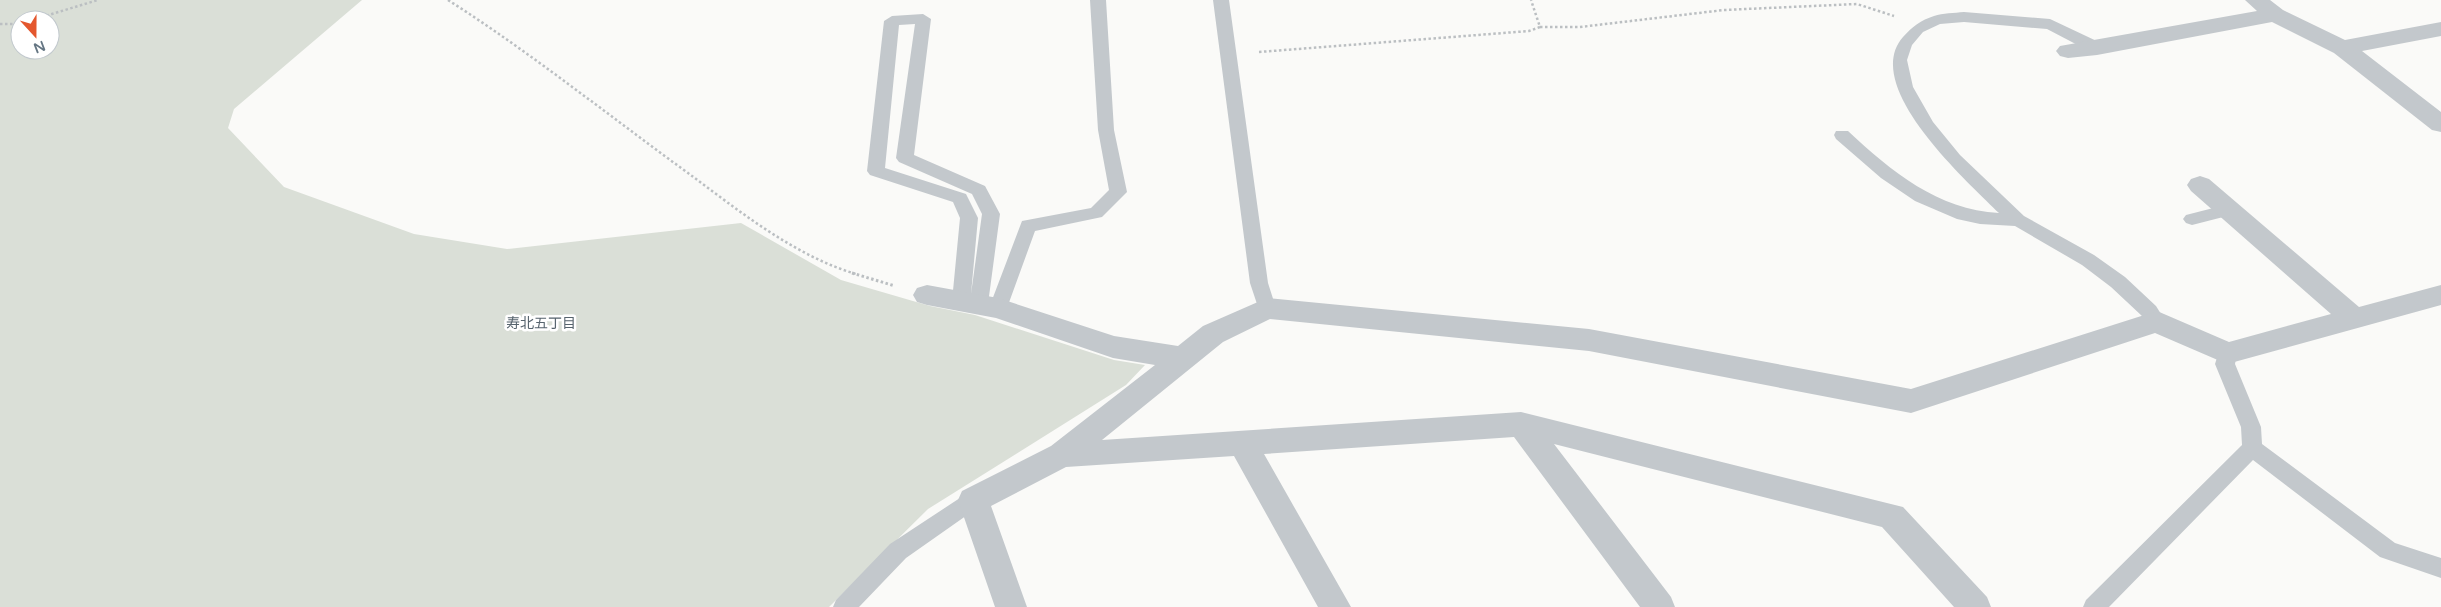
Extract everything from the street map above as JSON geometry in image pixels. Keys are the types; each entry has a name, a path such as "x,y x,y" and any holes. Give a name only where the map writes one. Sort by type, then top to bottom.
{"street":[{"path":"2256,0 2275,15 2342,48 2441,124"},
{"path":"2068,51 2097,48 2275,15"},
{"path":"2342,48 2441,29"},
{"path":"2200,186 2355,318"},
{"path":"927,295 979,304 1112,348 1183,358"},
{"path":"1011,607 973,500 1062,455 1212,334 1267,308 1589,340 1911,401 2157,322 2227,353 2441,295"},
{"path":"1062,455 1521,424 1892,516 1975,607"},
{"path":"1521,424 1660,607"},
{"path":"1242,442 1335,607"}],"lane":[{"path":"979,304 1028,226 1096,213 1118,192 1106,130 1098,0"},
{"path":"1221,0 1259,283 1267,308"},
{"path":"2097,48 2050,24 1964,17 1937,20 1918,29 1905,44 1899,60 1905,87 1926,125 1954,159 2018,220 2088,260 2118,282 2149,311 2157,322"},
{"path":"923,19 904,158 979,190 991,214 979,304 969,218 960,198 876,171 892,21 923,19"},
{"path":"1842,136 1866,158 1933,204 1974,217 2018,220"},
{"path":"2192,220 2228,210"},
{"path":"2094,607 2252,448 2251,427 2225,364 2227,353"},
{"path":"2252,448 2388,550 2441,568"},
{"path":"844,607 898,551 973,500"}],"path":[{"path":"60,12 98,0"},
{"path":"448,0 506,36 555,76 762,228 838,269 927,295"},
{"path":"1531,0 1540,27"},
{"path":"1228,55 1529,31 1540,27 1580,27 1724,10 1857,4 1901,19 1918,29"}],"shaded area":[{"path":"0,0 362,0 234,109 228,128 284,187 414,234 507,249 741,223 841,280 930,306 975,315 1114,360 1145,365 1126,385 928,509 829,607 0,607"}],"district":[{"name":"寿北五丁目","path":"541,323"}]}
